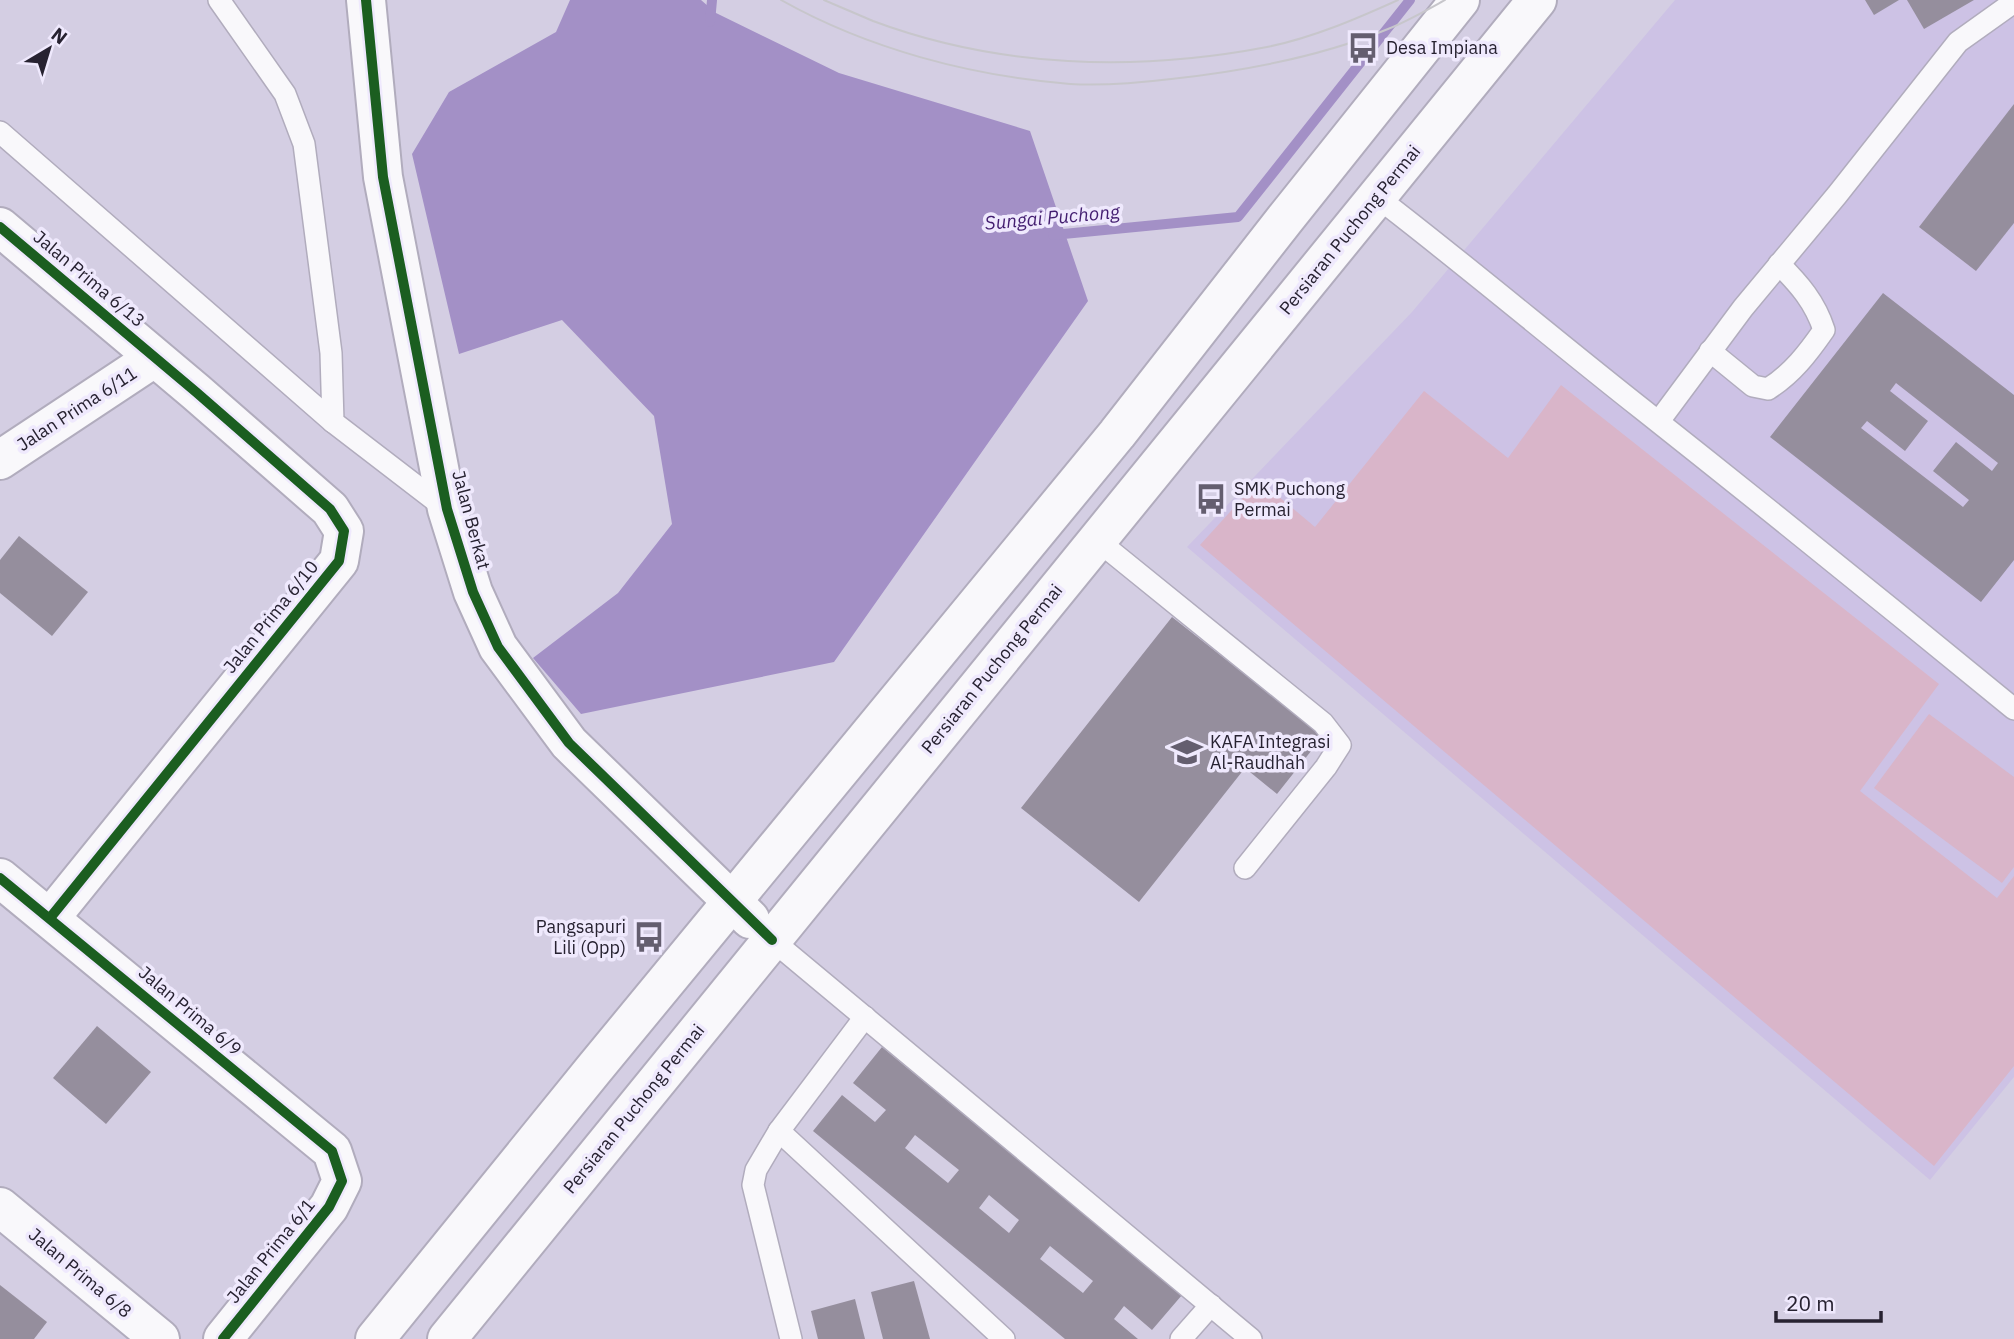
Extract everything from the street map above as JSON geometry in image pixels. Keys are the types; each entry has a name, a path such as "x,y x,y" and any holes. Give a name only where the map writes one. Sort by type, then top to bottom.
{"main road":[{"name":"Jalan Berkat","path":"366,0 383,177 447,509 473,592 498,647 569,743 772,940"},
{"path":"374,1339 1117,434 1460,0"},
{"name":"Persiaran Puchong Permai","path":"447,1339 1537,0"},
{"name":"Jalan Prima 6/13","path":"0,227 154,358"},
{"name":"Jalan Prima 6/11","path":"0,460 154,358"},
{"name":"Jalan Prima 6/10","path":"50,918 339,561 344,531 330,509 154,358"},
{"name":"Jalan Prima 6/9","path":"0,878 332,1151 342,1181"},
{"name":"Jalan Prima 6/1","path":"223,1339 329,1207 342,1181"},
{"name":"Jalan Prima 6/8","path":"0,1207 160,1339"}],"lane":[{"path":"219,0 285,94 304,144 331,353 333,422"},
{"path":"1659,421 1742,308 1958,42 2014,2"},
{"path":"0,132 333,422 447,509"},
{"path":"1377,197 1474,271 2014,709"},
{"path":"1710,351 1753,386 1768,389 1785,379 1800,363 1824,330 1818,311 1802,286 1779,264"},
{"path":"1097,540 1323,723 1340,745 1326,767 1245,868"},
{"path":"772,940 1251,1339"},
{"path":"791,1339 780,1304 753,1185 756,1170 779,1131 865,1017"},
{"path":"779,1131 1004,1339"},
{"path":"1181,1339 1211,1305"}],"shaded area":[{"path":"1675,0 2014,0 2014,1077 1930,1180 1187,547 1412,312"},
{"path":"1561,385 1939,684 1860,791 1997,898 2014,876 2014,1066 1934,1166 1200,545 1259,480 1315,527 1424,391 1508,458"},
{"path":"1929,714 2014,777 2014,867 2002,883 1874,788"}],"water":[{"path":"570,0 701,0 716,13 839,73 1030,131 1088,301 834,662 581,714 533,658 618,593 672,524 654,416 562,320 459,354 412,154 449,92 556,32"}],"building":[{"path":"1865,0 1899,0 1874,15"},
{"path":"1907,0 1974,0 1924,29"},
{"path":"2014,104 2014,223 1976,271 1919,227"},
{"path":"1883,293 2014,395 2014,560 1981,602 1770,437","holes":["1896,383 1998,463 1992,471 1956,442 1933,471 1969,500 1963,507 1861,428 1867,421 1905,451 1928,421 1890,391"]},
{"path":"19,536 88,592 52,636 0,593 0,560"},
{"name":"KAFA Integrasi Al-Raudhah","path":"1172,617 1323,736 1277,794 1245,768 1139,902 1021,808"},
{"path":"97,1026 151,1072 106,1124 53,1078"},
{"path":"882,1047 1182,1295 1152,1330 1124,1306 1114,1319 1138,1339 1065,1339 813,1131 842,1095 875,1122 886,1110 853,1083","holes":["915,1135 959,1170 948,1183 905,1148","989,1195 1019,1220 1009,1233 979,1208","1050,1246 1093,1281 1083,1293 1040,1259"]},
{"path":"914,1281 930,1339 883,1339 871,1292"},
{"path":"0,1285 47,1322 34,1339 0,1339"},
{"path":"855,1299 865,1339 818,1339 811,1311"}],"waterway":[{"name":"Sungai Puchong","path":"710,22 712,0"},
{"name":"Sungai Puchong","path":"1053,235 1238,217 1410,0"}],"tram line":[{"path":"781,0 849,33 921,57 995,74 1095,85 1199,76 1309,55 1388,29 1445,0"},
{"path":"824,0 873,21 921,37 969,48 1068,61 1118,62 1218,55 1267,47 1317,33 1398,0"}],"cycle path":[{"path":"366,0 383,177 447,509 473,592 498,647 569,743 772,940"},
{"path":"0,227 330,509 344,531 339,561 50,918"},
{"path":"0,878 332,1151 342,1181 329,1207 223,1339"}],"place":[{"name":"Desa Impiana","path":"1363,48"},
{"name":"SMK Puchong Permai","path":"1211,499"},
{"name":"KAFA Integrasi Al-Raudhah","path":"1187,752"},
{"name":"Pangsapuri Lili (Opp)","path":"649,937"}]}
